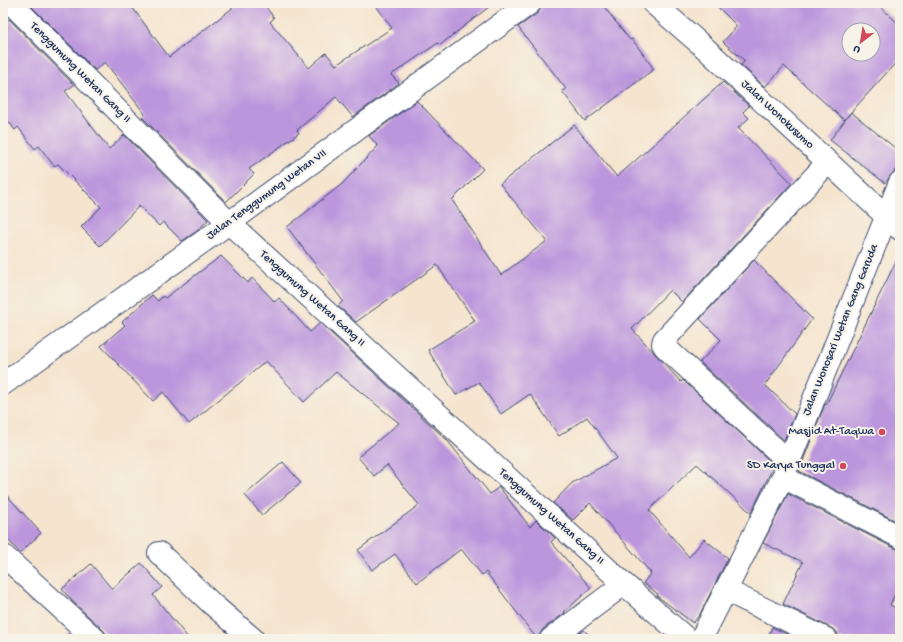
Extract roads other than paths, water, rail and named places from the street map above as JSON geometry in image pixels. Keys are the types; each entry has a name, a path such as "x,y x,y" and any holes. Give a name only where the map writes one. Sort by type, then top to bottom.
{"street":[{"name":"Tenggumung Wetan Gang II","path":"11,3 229,224 624,584 687,639"},
{"name":"Jalan Tenggumung Wetan VII","path":"3,384 229,224 530,3"},
{"name":"Jalan Wonokusumo","path":"653,3 705,48 893,222"},
{"path":"828,162 664,340 663,344 786,469 900,537"},
{"name":"Jalan Wonosari Wetan Gang Garuda","path":"701,639 786,469 893,222 900,182"},
{"path":"159,553 212,604 253,639"},
{"path":"3,555 95,639"},
{"path":"551,639 624,584"},
{"path":"725,590 826,639"}],"place":[{"name":"Masjid At-Taqwa","path":"882,432"},
{"name":"SD Karya Tunggal","path":"843,466"}]}
